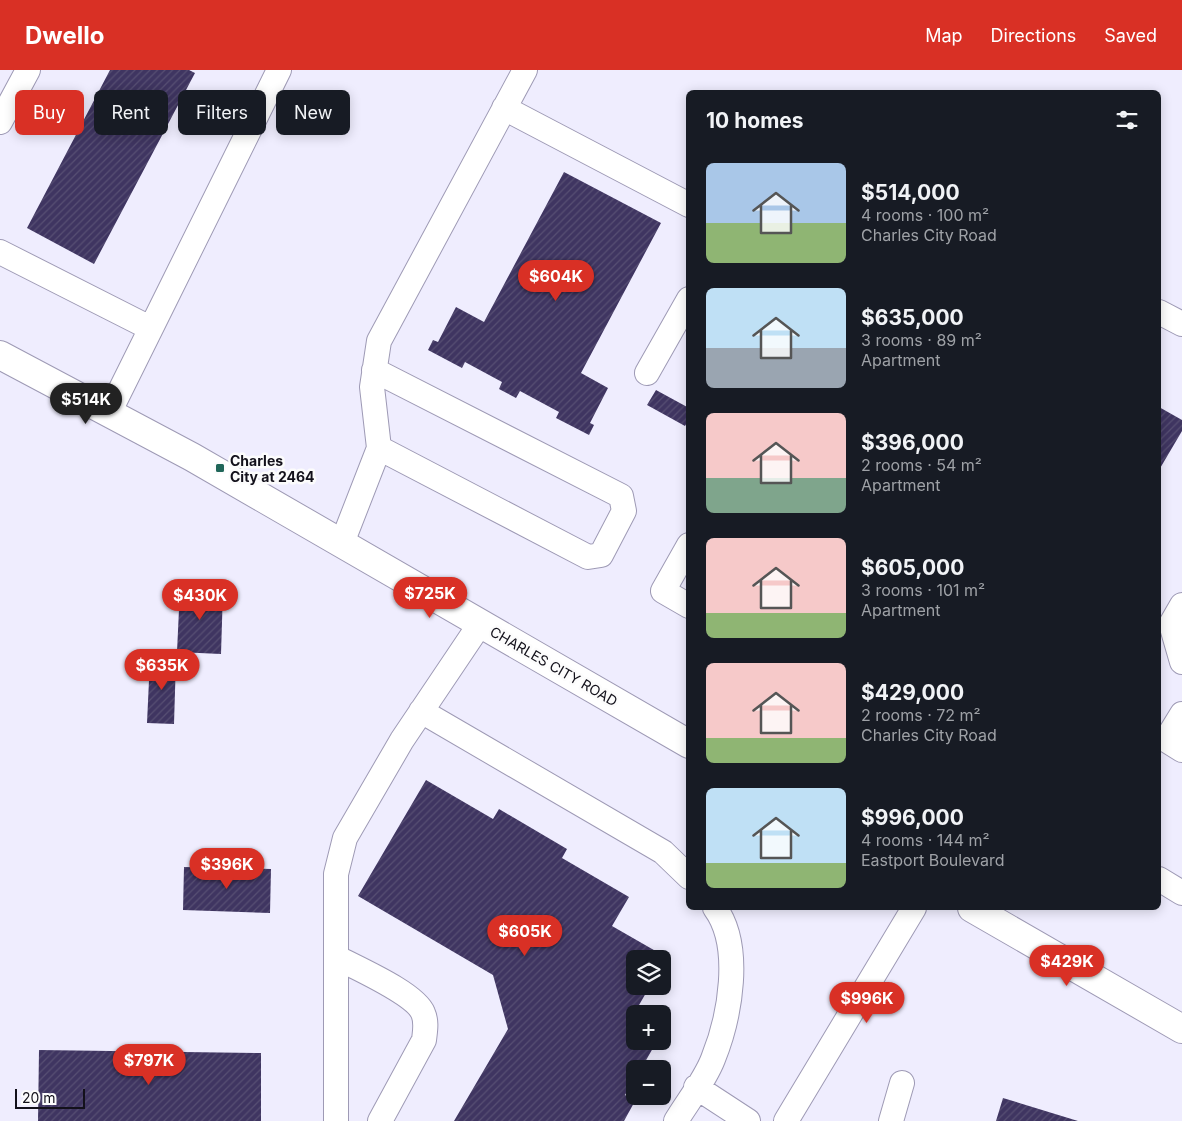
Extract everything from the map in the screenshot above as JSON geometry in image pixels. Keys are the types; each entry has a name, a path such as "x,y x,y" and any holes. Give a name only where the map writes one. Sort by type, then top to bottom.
{"main road":[{"name":"CHARLES CITY ROAD","path":"0,355 192,457 686,742"},
{"path":"975,910 1182,1029"}],"street":[{"path":"0,122 28,70"},
{"path":"109,413 279,70"},
{"path":"342,543 379,448 372,387 379,341 525,70"},
{"path":"504,108 686,203"},
{"path":"0,252 150,328"},
{"path":"647,372 686,304"},
{"path":"1161,313 1182,324"},
{"path":"374,370 621,496 624,511 601,555 588,557 379,448"},
{"path":"686,550 663,591 686,604"},
{"path":"1182,605 1172,624 1182,662"},
{"path":"336,1121 336,874 345,838 421,711 480,624"},
{"path":"421,711 663,852 686,874"},
{"path":"1182,714 1166,740 1182,750"},
{"path":"1161,881 1182,893"},
{"path":"676,1121 713,1060 727,1019 732,977 730,949 720,914 717,910"},
{"path":"786,1121 913,910"},
{"path":"336,957 414,999 423,1012 426,1026 424,1040 380,1121"},
{"path":"891,1121 902,1083"},
{"path":"696,1087 748,1121"}],"building":[{"path":"110,70 189,70 195,73 186,90 178,90 178,105 168,124 168,90 99,90"},
{"path":"94,100 94,135 162,135 94,264 27,228 76,135 84,135 84,119"},
{"path":"564,172 661,223 581,373 608,388 590,423 594,425 589,435 556,418 559,412 520,391 516,398 499,389 502,382 465,362 462,368 428,350 433,340 438,342 456,307 484,322"},
{"path":"656,390 686,406 686,424 685,426 647,405"},
{"path":"1161,408 1182,420 1182,431 1161,467"},
{"path":"180,588 223,590 221,654 177,652"},
{"path":"150,659 176,659 174,724 147,723"},
{"path":"426,780 493,819 499,809 567,849 562,858 629,897 612,926 654,950 626,950 626,995 645,995 639,1005 626,1005 626,1050 652,1050 646,1060 626,1060 626,1105 633,1105 624,1121 454,1121 508,1029 493,975 358,896"},
{"path":"184,867 271,869 270,913 183,910"},
{"path":"39,1050 261,1053 261,1121 38,1121"},
{"path":"1003,1098 1078,1121 996,1121"}],"place":[{"name":"Charles City at 2464","path":"220,468"}]}
